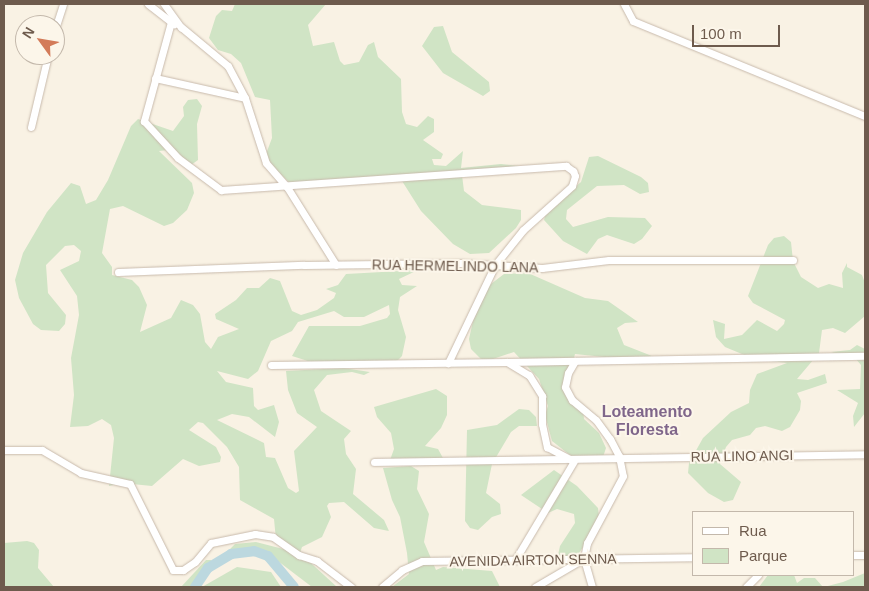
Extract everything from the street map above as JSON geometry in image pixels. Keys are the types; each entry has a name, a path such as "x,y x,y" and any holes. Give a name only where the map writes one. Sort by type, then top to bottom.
{"street":[{"path":"148,4 171,22 181,27 228,66 245,98 266,163 287,187 336,264"},
{"path":"164,4 181,27"},
{"path":"624,4 633,21 865,116"},
{"path":"171,22 144,120 178,158 221,190 287,187 564,166 571,169 575,176 572,186 523,230 495,265 448,363"},
{"path":"32,127 46,65"},
{"path":"155,78 245,98"},
{"name":"RUA HERMELINDO LANA","path":"118,272 336,264 495,265 542,268 609,260 792,260"},
{"path":"271,365 865,356"},
{"path":"575,361 568,373 565,387 572,400 596,420 619,456 623,476 587,543 584,559 592,587"},
{"path":"507,362 530,375 542,396 542,424 547,448 574,461 515,560"},
{"path":"4,450 42,450 81,474 130,484 173,570 183,570 195,562 211,543 256,534 273,537 299,555 317,561 351,587"},
{"name":"RUA LINO ANGI","path":"374,462 574,461 619,456 865,454"},
{"name":"AVENIDA AIRTON SENNA","path":"382,587 402,570 422,562 692,557"},
{"path":"535,587 584,559"},
{"path":"746,587 757,576"}],"green space":[{"path":"235,4 326,4 308,25 313,46 334,42 340,61 344,65 359,62 368,45 374,42 378,57 401,79 402,112 406,124 417,127 428,116 434,119 434,132 423,140 443,154 441,159 432,159 434,165 446,166 463,151 461,168 501,164 528,167 462,175 464,191 482,205 521,210 521,220 516,228 489,253 470,254 453,244 421,211 402,181 294,187 270,164 266,154 272,138 270,100 255,97 241,63 231,54 218,50 209,38 216,16 222,10 232,11"},
{"path":"443,26 452,52 489,82 490,91 483,96 443,73 422,46 434,27"},
{"path":"197,99 202,106 197,124 198,160 191,165 168,150 159,151 192,183 194,193 187,210 173,223 164,226 123,206 110,209 102,253 112,267 112,275 132,280 139,287 147,305 140,332 171,318 181,300 193,305 200,314 205,342 211,349 218,337 239,329 216,319 215,314 236,300 247,288 259,288 270,278 280,281 292,311 301,315 317,310 334,298 336,293 326,289 338,285 346,274 418,270 399,279 402,285 417,286 400,297 398,310 406,337 402,356 395,363 311,362 292,356 309,326 360,326 387,318 390,314 389,305 364,317 344,317 334,311 298,322 292,331 271,341 258,371 248,379 217,371 226,382 253,388 254,406 258,410 274,405 279,422 275,437 249,417 232,414 217,420 264,443 266,457 275,458 288,488 296,493 299,491 294,451 317,427 297,413 288,390 286,371 343,368 370,372 364,375 352,372 327,375 314,390 321,411 351,431 344,439 346,454 356,469 353,494 384,520 389,531 374,528 344,502 329,503 327,506 331,517 322,537 302,547 300,553 337,587 312,587 270,555 256,551 229,550 235,544 256,542 287,550 276,540 274,519 240,500 239,467 227,447 203,423 198,422 189,430 216,447 221,457 220,462 199,466 183,459 152,486 122,483 109,486 114,438 111,425 102,419 88,426 70,427 74,395 71,358 79,315 77,296 60,270 79,261 81,251 74,245 65,246 46,265 48,293 66,315 65,324 59,331 41,330 33,324 19,298 15,280 23,253 47,212 71,183 80,186 86,204 96,200 108,180 131,126 138,119 173,131 184,116 183,107 188,100"},
{"path":"598,156 641,177 648,183 649,192 640,194 624,185 597,186 567,210 566,219 573,227 608,217 645,218 652,226 642,239 634,244 607,235 598,239 587,254 563,241 544,220 546,212 581,182 589,157"},
{"path":"784,236 791,242 793,261 801,277 818,288 829,284 843,288 842,273 847,263 847,267 862,275 865,283 865,316 845,333 833,328 822,330 819,353 797,379 808,380 825,374 827,383 797,393 801,401 800,410 790,427 782,431 765,426 756,428 750,435 732,440 726,447 720,464 741,482 733,500 724,502 708,493 688,473 689,463 703,438 731,412 749,403 750,390 757,374 787,363 754,359 725,347 716,337 713,320 725,324 724,339 742,335 757,320 777,331 784,324 785,320 753,303 748,296 768,245 774,238"},
{"path":"528,273 585,298 608,301 638,322 625,323 617,328 624,345 652,356 643,361 575,354 565,389 583,410 584,419 599,433 606,448 603,457 575,459 552,441 545,415 548,406 539,379 514,352 490,360 481,359 471,349 469,339 473,321 487,287 504,274"},
{"path":"857,345 865,349 865,413 854,427 853,416 858,403 837,390 860,389 861,365 855,358 831,352 850,350"},
{"path":"436,389 447,396 447,415 441,428 425,446 438,449 443,458 390,460 394,449 391,433 377,417 374,407"},
{"path":"519,409 529,410 536,417 537,426 519,426 511,432 492,464 486,493 500,504 501,514 492,517 478,530 470,528 465,521 467,430 497,425"},
{"path":"411,466 419,471 417,489 429,514 424,542 436,570 443,567 492,571 500,587 392,587 409,574 400,517 392,500 383,468"},
{"path":"554,470 577,486 598,508 599,517 587,542 576,557 567,561 558,555 560,546 575,523 574,514 557,509 548,513 521,495"},
{"path":"27,541 34,543 39,550 38,568 54,587 4,586 4,543"},
{"path":"206,560 211,560 210,565 191,587 181,587"},
{"path":"237,567 271,572 281,587 202,587"},
{"path":"865,573 865,587 824,587 843,582"},
{"path":"767,576 794,576 797,583 804,578 815,578 823,587 759,587"}],"waterway":[{"path":"195,587 208,568 231,554 254,551 268,556 294,587"}],"district":[{"name":"Loteamento Floresta","path":"647,421"}]}
